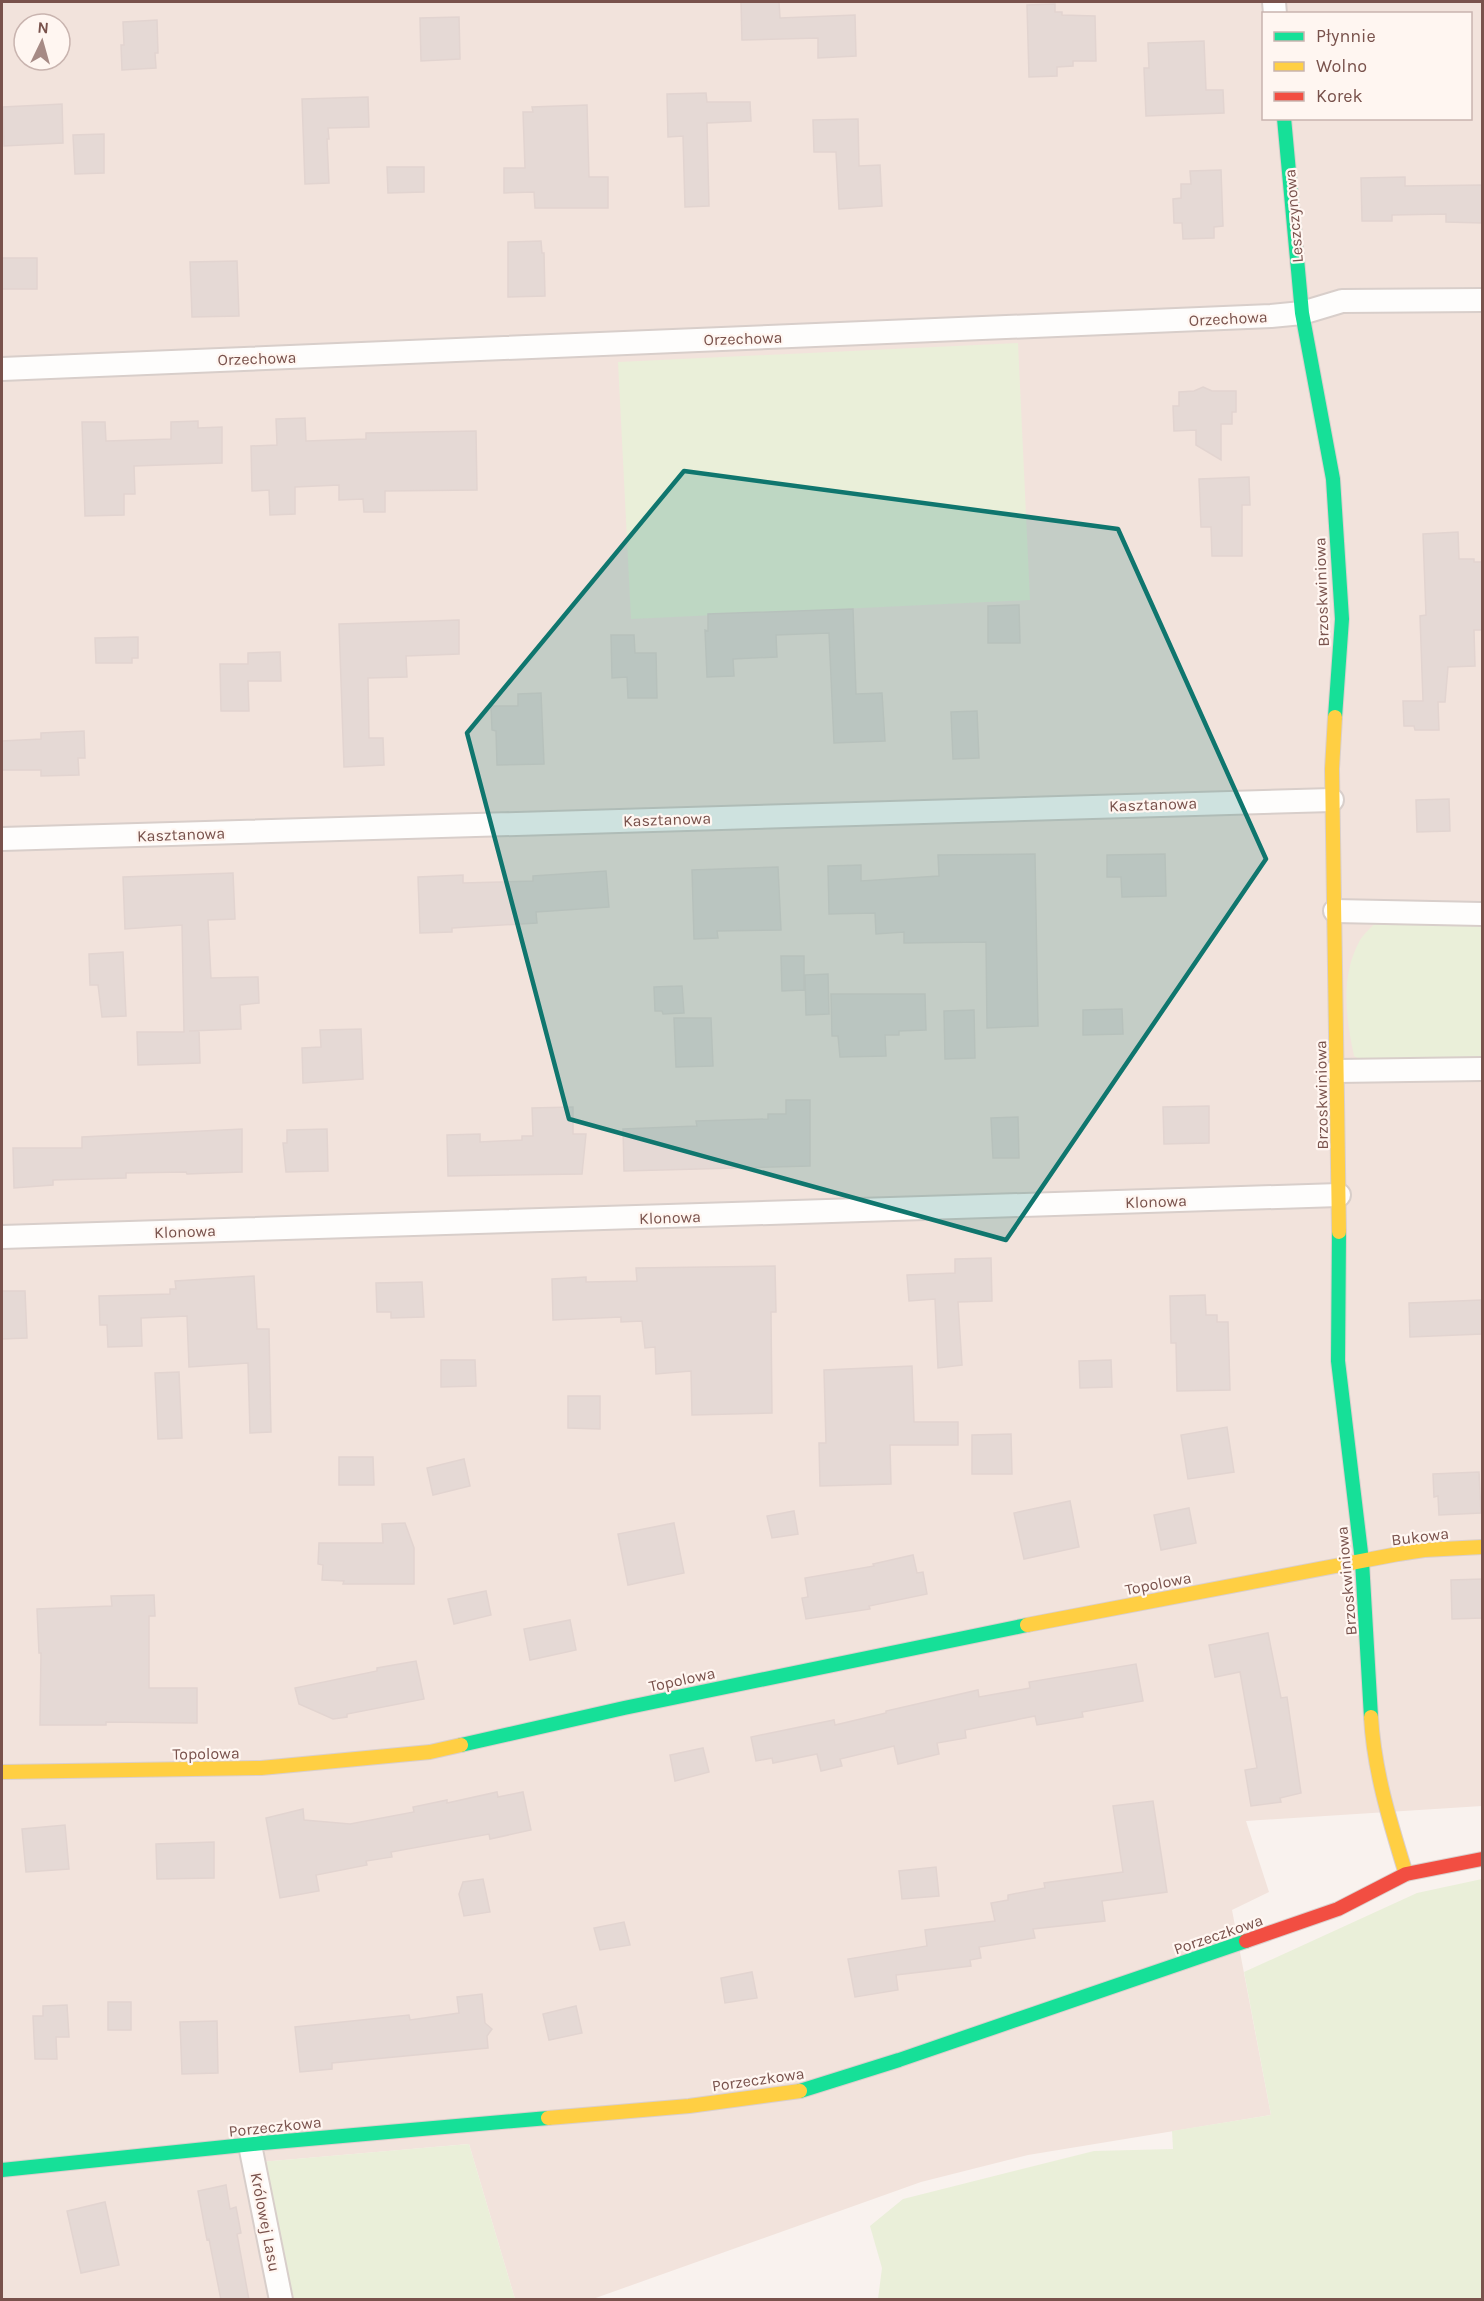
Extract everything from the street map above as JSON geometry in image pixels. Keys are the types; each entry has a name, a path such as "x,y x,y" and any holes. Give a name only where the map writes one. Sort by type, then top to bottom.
{"street":[{"name":"Leszczynowa","path":"1284,120 1302,313"},
{"name":"Orzechowa","path":"2,369 1271,316 1302,313 1342,301 1482,300"},
{"name":"Brzoskwiniowa","path":"1302,313 1333,479 1341,608 1332,769 1339,1195 1338,1361 1362,1561 1372,1740 1383,1799 1406,1874"},
{"name":"Kasztanowa","path":"2,839 1332,800"},
{"path":"1335,911 1482,914"},
{"path":"1337,1071 1482,1069"},
{"name":"Klonowa","path":"2,1237 1339,1195"},
{"name":"Bukowa","path":"1362,1561 1424,1550 1482,1547"},
{"name":"Topolowa","path":"2,1772 261,1768 430,1752 624,1708 971,1636 1362,1561"},
{"name":"Porzeczkowa","path":"2,2170 250,2145 689,2106 794,2093 899,2060 1306,1921 1338,1909 1406,1874 1482,1859"},
{"name":"Królowej Lasu","path":"250,2145 281,2300"}],"highlighted area":[{"path":"684,471 1118,529 1266,859 1006,1240 569,1119 467,733"}],"shaded area":[{"path":"2,2 1482,2 1482,1806 1246,1821 1269,1892 1232,1910 1271,2115 1028,2155 921,2182 590,2300 515,2299 469,2144 261,2162 294,2299 2,2300"}],"green space":[{"path":"1018,343 1030,600 631,619 618,362"},
{"path":"1380,918 1482,923 1482,1061 1367,1063 1354,1056 1346,998 1349,970 1361,939"},
{"path":"1482,1879 1482,2299 878,2299 882,2268 870,2226 903,2199 1094,2151 1173,2149 1172,2131 1271,2115 1244,1972 1417,1893"},
{"path":"469,2144 515,2299 294,2299 260,2162"}],"building":[{"path":"741,2 779,2 780,18 855,15 856,56 818,58 818,38 742,40"},
{"path":"1055,4 1055,12 1062,12 1062,15 1095,16 1096,61 1073,61 1073,66 1057,67 1057,76 1029,77 1027,5"},
{"path":"459,17 460,59 421,61 420,18"},
{"path":"157,20 156,68 122,70 123,22"},
{"path":"1204,41 1206,90 1223,90 1224,113 1146,116 1144,68 1149,68 1148,43"},
{"path":"706,93 707,102 750,102 751,121 707,123 709,206 685,207 683,136 668,137 667,94"},
{"path":"368,97 369,127 328,128 329,183 305,184 302,99"},
{"path":"62,104 63,143 4,146 3,107"},
{"path":"587,105 589,177 608,177 608,208 535,208 534,192 504,193 504,168 525,168 523,112 533,112 532,107"},
{"path":"858,119 859,166 880,165 882,206 839,209 836,152 814,152 813,120"},
{"path":"104,134 104,173 75,174 73,135"},
{"path":"387,167 424,167 424,192 388,193"},
{"path":"1221,170 1223,226 1214,227 1214,238 1183,239 1182,223 1174,223 1173,199 1181,198 1181,184 1191,184 1190,171"},
{"path":"1405,177 1405,186 1482,185 1482,223 1446,222 1446,214 1392,215 1392,221 1362,221 1361,178"},
{"path":"541,241 542,253 544,253 545,296 508,297 508,242"},
{"path":"2,258 37,258 37,289 2,289"},
{"path":"237,261 239,316 192,317 190,262"},
{"path":"1203,387 1212,391 1236,391 1236,412 1232,412 1232,424 1221,424 1221,460 1196,445 1196,430 1174,431 1173,406 1179,406 1179,392 1194,391"},
{"path":"305,418 306,441 366,439 366,433 476,431 477,490 385,491 385,512 364,512 363,499 339,500 339,485 295,487 295,514 270,515 269,490 252,491 251,446 277,445 276,419"},
{"path":"198,421 198,428 222,427 222,463 134,466 135,494 124,494 124,515 85,516 82,422 105,422 106,441 171,439 171,422"},
{"path":"1249,477 1250,505 1242,505 1242,556 1212,556 1211,527 1201,527 1199,479"},
{"path":"1458,532 1459,559 1474,559 1474,562 1482,562 1482,630 1474,630 1475,666 1448,667 1445,702 1438,702 1439,730 1415,730 1414,726 1404,726 1403,701 1423,701 1420,616 1426,615 1423,534"},
{"path":"1019,605 1020,643 988,643 988,606"},
{"path":"853,609 856,694 882,693 885,741 834,743 829,633 776,635 777,657 733,659 734,676 707,677 705,630 708,631 708,614"},
{"path":"459,620 459,654 406,656 407,677 368,678 369,738 383,738 384,765 344,767 339,624"},
{"path":"611,635 634,635 635,653 656,653 657,698 628,698 627,677 612,678"},
{"path":"138,637 138,658 132,658 132,663 96,663 95,638"},
{"path":"280,652 281,681 248,681 249,711 221,711 220,664 248,664 248,653"},
{"path":"541,693 544,764 497,765 496,731 492,730 491,706 518,706 518,694"},
{"path":"977,711 979,758 953,759 951,712"},
{"path":"84,731 85,758 78,758 79,775 41,776 41,770 2,770 2,741 41,739 41,733"},
{"path":"1449,799 1450,831 1417,832 1416,800"},
{"path":"1035,854 1038,1026 987,1028 986,942 904,943 904,932 876,934 875,913 829,914 828,866 861,865 861,881 939,876 938,855"},
{"path":"1165,854 1166,896 1122,897 1121,877 1107,877 1107,855"},
{"path":"778,867 781,930 717,931 718,938 694,939 692,870"},
{"path":"606,871 609,907 536,912 537,923 452,928 452,932 420,933 418,877 463,875 463,883 533,881 533,876"},
{"path":"233,873 235,919 208,920 211,978 258,977 259,1003 240,1005 241,1029 189,1031 199,1031 200,1063 138,1065 137,1032 184,1032 182,925 125,929 123,877"},
{"path":"123,952 126,1016 102,1017 98,985 90,985 89,954"},
{"path":"781,956 804,956 804,990 782,991"},
{"path":"828,974 829,1014 806,1015 805,975"},
{"path":"682,986 684,1013 663,1014 662,1011 655,1011 654,987"},
{"path":"831,994 925,994 926,1030 899,1031 899,1035 885,1035 886,1056 840,1057 838,1036 832,1036"},
{"path":"1122,1009 1123,1034 1083,1035 1083,1010"},
{"path":"974,1010 975,1058 945,1059 944,1011"},
{"path":"674,1018 711,1018 713,1066 676,1067"},
{"path":"361,1029 363,1079 303,1083 302,1048 321,1047 320,1030"},
{"path":"786,1100 810,1100 810,1166 624,1171 623,1129 697,1126 696,1121 768,1119 768,1114 786,1114"},
{"path":"1209,1106 1209,1143 1164,1144 1163,1107"},
{"path":"573,1107 573,1134 586,1134 582,1174 448,1176 447,1135 480,1134 480,1142 522,1140 522,1136 533,1136 532,1108"},
{"path":"1018,1117 1019,1158 993,1158 991,1118"},
{"path":"242,1129 242,1172 126,1173 126,1178 53,1180 53,1185 14,1188 13,1148 82,1148 82,1137"},
{"path":"327,1129 328,1171 286,1172 283,1143 287,1143 287,1130"},
{"path":"991,1258 992,1301 958,1302 962,1365 938,1368 935,1299 909,1301 907,1275 955,1273 955,1259"},
{"path":"775,1266 776,1312 771,1312 772,1413 692,1415 691,1371 656,1374 655,1347 645,1348 642,1321 621,1322 621,1317 553,1320 552,1279 586,1277 586,1282 637,1281 636,1268"},
{"path":"254,1276 257,1329 269,1329 271,1432 250,1433 248,1363 189,1367 187,1316 141,1318 142,1346 108,1347 107,1325 100,1325 99,1296 170,1294 170,1289 176,1289 175,1281"},
{"path":"422,1282 424,1317 391,1318 391,1312 377,1312 376,1283"},
{"path":"2,1291 25,1291 27,1338 2,1339"},
{"path":"1205,1295 1206,1315 1217,1315 1217,1322 1228,1322 1230,1390 1177,1391 1176,1343 1171,1343 1170,1296"},
{"path":"1481,1300 1482,1334 1410,1337 1409,1303"},
{"path":"441,1360 475,1360 476,1386 441,1387"},
{"path":"1111,1360 1112,1387 1080,1388 1079,1361"},
{"path":"912,1366 914,1422 958,1422 958,1445 890,1445 891,1484 820,1486 819,1443 826,1443 824,1370"},
{"path":"179,1372 182,1438 158,1439 155,1373"},
{"path":"568,1396 600,1396 600,1429 568,1428"},
{"path":"1227,1427 1234,1472 1188,1479 1181,1435"},
{"path":"1011,1434 1012,1474 972,1474 972,1435"},
{"path":"339,1457 373,1457 374,1485 339,1485"},
{"path":"464,1459 470,1486 433,1495 427,1468"},
{"path":"1479,1472 1481,1513 1439,1515 1438,1496 1434,1497 1433,1474"},
{"path":"1070,1501 1079,1547 1024,1559 1014,1513"},
{"path":"1189,1508 1196,1543 1161,1550 1154,1515"},
{"path":"794,1511 798,1534 772,1538 767,1516"},
{"path":"405,1523 414,1548 414,1584 343,1584 344,1581 322,1580 323,1565 318,1564 319,1543 383,1543 382,1524"},
{"path":"674,1523 684,1573 628,1585 618,1534"},
{"path":"913,1555 917,1573 923,1572 927,1594 869,1606 870,1609 806,1619 802,1598 808,1597 805,1578 874,1566 873,1564"},
{"path":"1482,1579 1482,1618 1452,1619 1451,1580"},
{"path":"486,1591 491,1615 454,1624 448,1599"},
{"path":"154,1595 155,1616 149,1616 149,1688 197,1688 197,1723 106,1722 106,1725 40,1725 41,1653 39,1653 37,1609 112,1606 111,1596"},
{"path":"570,1620 576,1650 530,1660 524,1629"},
{"path":"1268,1633 1281,1698 1287,1697 1301,1793 1280,1798 1281,1802 1251,1806 1245,1770 1257,1768 1240,1672 1215,1677 1209,1645"},
{"path":"416,1661 424,1699 347,1714 347,1717 333,1719 299,1704 295,1688"},
{"path":"1136,1664 1143,1701 1082,1712 1083,1717 1037,1725 1035,1716 965,1730 966,1738 937,1743 939,1754 898,1764 894,1746 840,1759 842,1766 821,1771 817,1754 773,1763 772,1758 756,1761 751,1737 834,1720 835,1725 978,1690 979,1697 1030,1688 1029,1682"},
{"path":"703,1748 709,1772 675,1781 670,1755"},
{"path":"497,1792 498,1797 523,1792 531,1830 490,1839 489,1834 391,1852 392,1857 366,1861 367,1865 316,1875 319,1891 280,1898 266,1818 303,1809 304,1820 350,1824 414,1812 413,1807 447,1800 447,1803"},
{"path":"1153,1801 1167,1892 1102,1901 1105,1921 1033,1929 1035,1938 979,1947 981,1958 970,1960 971,1966 896,1975 898,1990 855,1997 848,1959 927,1946 925,1930 995,1921 991,1903 1008,1900 1008,1895 1045,1888 1044,1883 1123,1872 1113,1806"},
{"path":"65,1825 69,1869 26,1872 22,1829"},
{"path":"214,1842 214,1878 157,1879 156,1844"},
{"path":"936,1867 939,1896 902,1899 899,1871"},
{"path":"483,1879 490,1912 464,1916 459,1894 463,1882"},
{"path":"624,1922 630,1945 600,1950 594,1928"},
{"path":"752,1972 757,1998 725,2003 721,1978"},
{"path":"482,1994 485,2023 492,2029 487,2036 488,2048 332,2063 332,2069 300,2072 295,2027 409,2015 410,2020 459,2013 457,1997"},
{"path":"108,2002 131,2002 131,2030 108,2030"},
{"path":"67,2005 69,2037 56,2037 57,2059 35,2059 33,2016 43,2016 43,2006"},
{"path":"576,2006 582,2033 549,2040 543,2014"},
{"path":"217,2021 218,2073 182,2074 180,2022"},
{"path":"226,2185 230,2209 236,2207 241,2233 237,2234 249,2300 221,2300 209,2239 207,2240 198,2191"},
{"path":"105,2202 119,2265 81,2273 67,2211"}],"traffic: fast":[{"path":"1284,120 1302,313 1333,479 1342,619 1335,717"},
{"path":"1339,1232 1338,1361 1362,1561 1371,1717"},
{"path":"461,1745 624,1708 1027,1625"},
{"path":"800,2091 899,2060 1246,1941"},
{"path":"2,2170 263,2143 548,2118"}],"traffic: slow":[{"path":"1335,717 1332,769 1339,1232"},
{"path":"1027,1625 1398,1554 1424,1550 1482,1547"},
{"path":"1371,1717 1379,1777 1406,1874"},
{"path":"2,1772 261,1768 430,1752 461,1745"},
{"path":"548,2118 689,2106 800,2091"}],"traffic: jam":[{"path":"1246,1941 1338,1909 1406,1874 1482,1859"}]}
